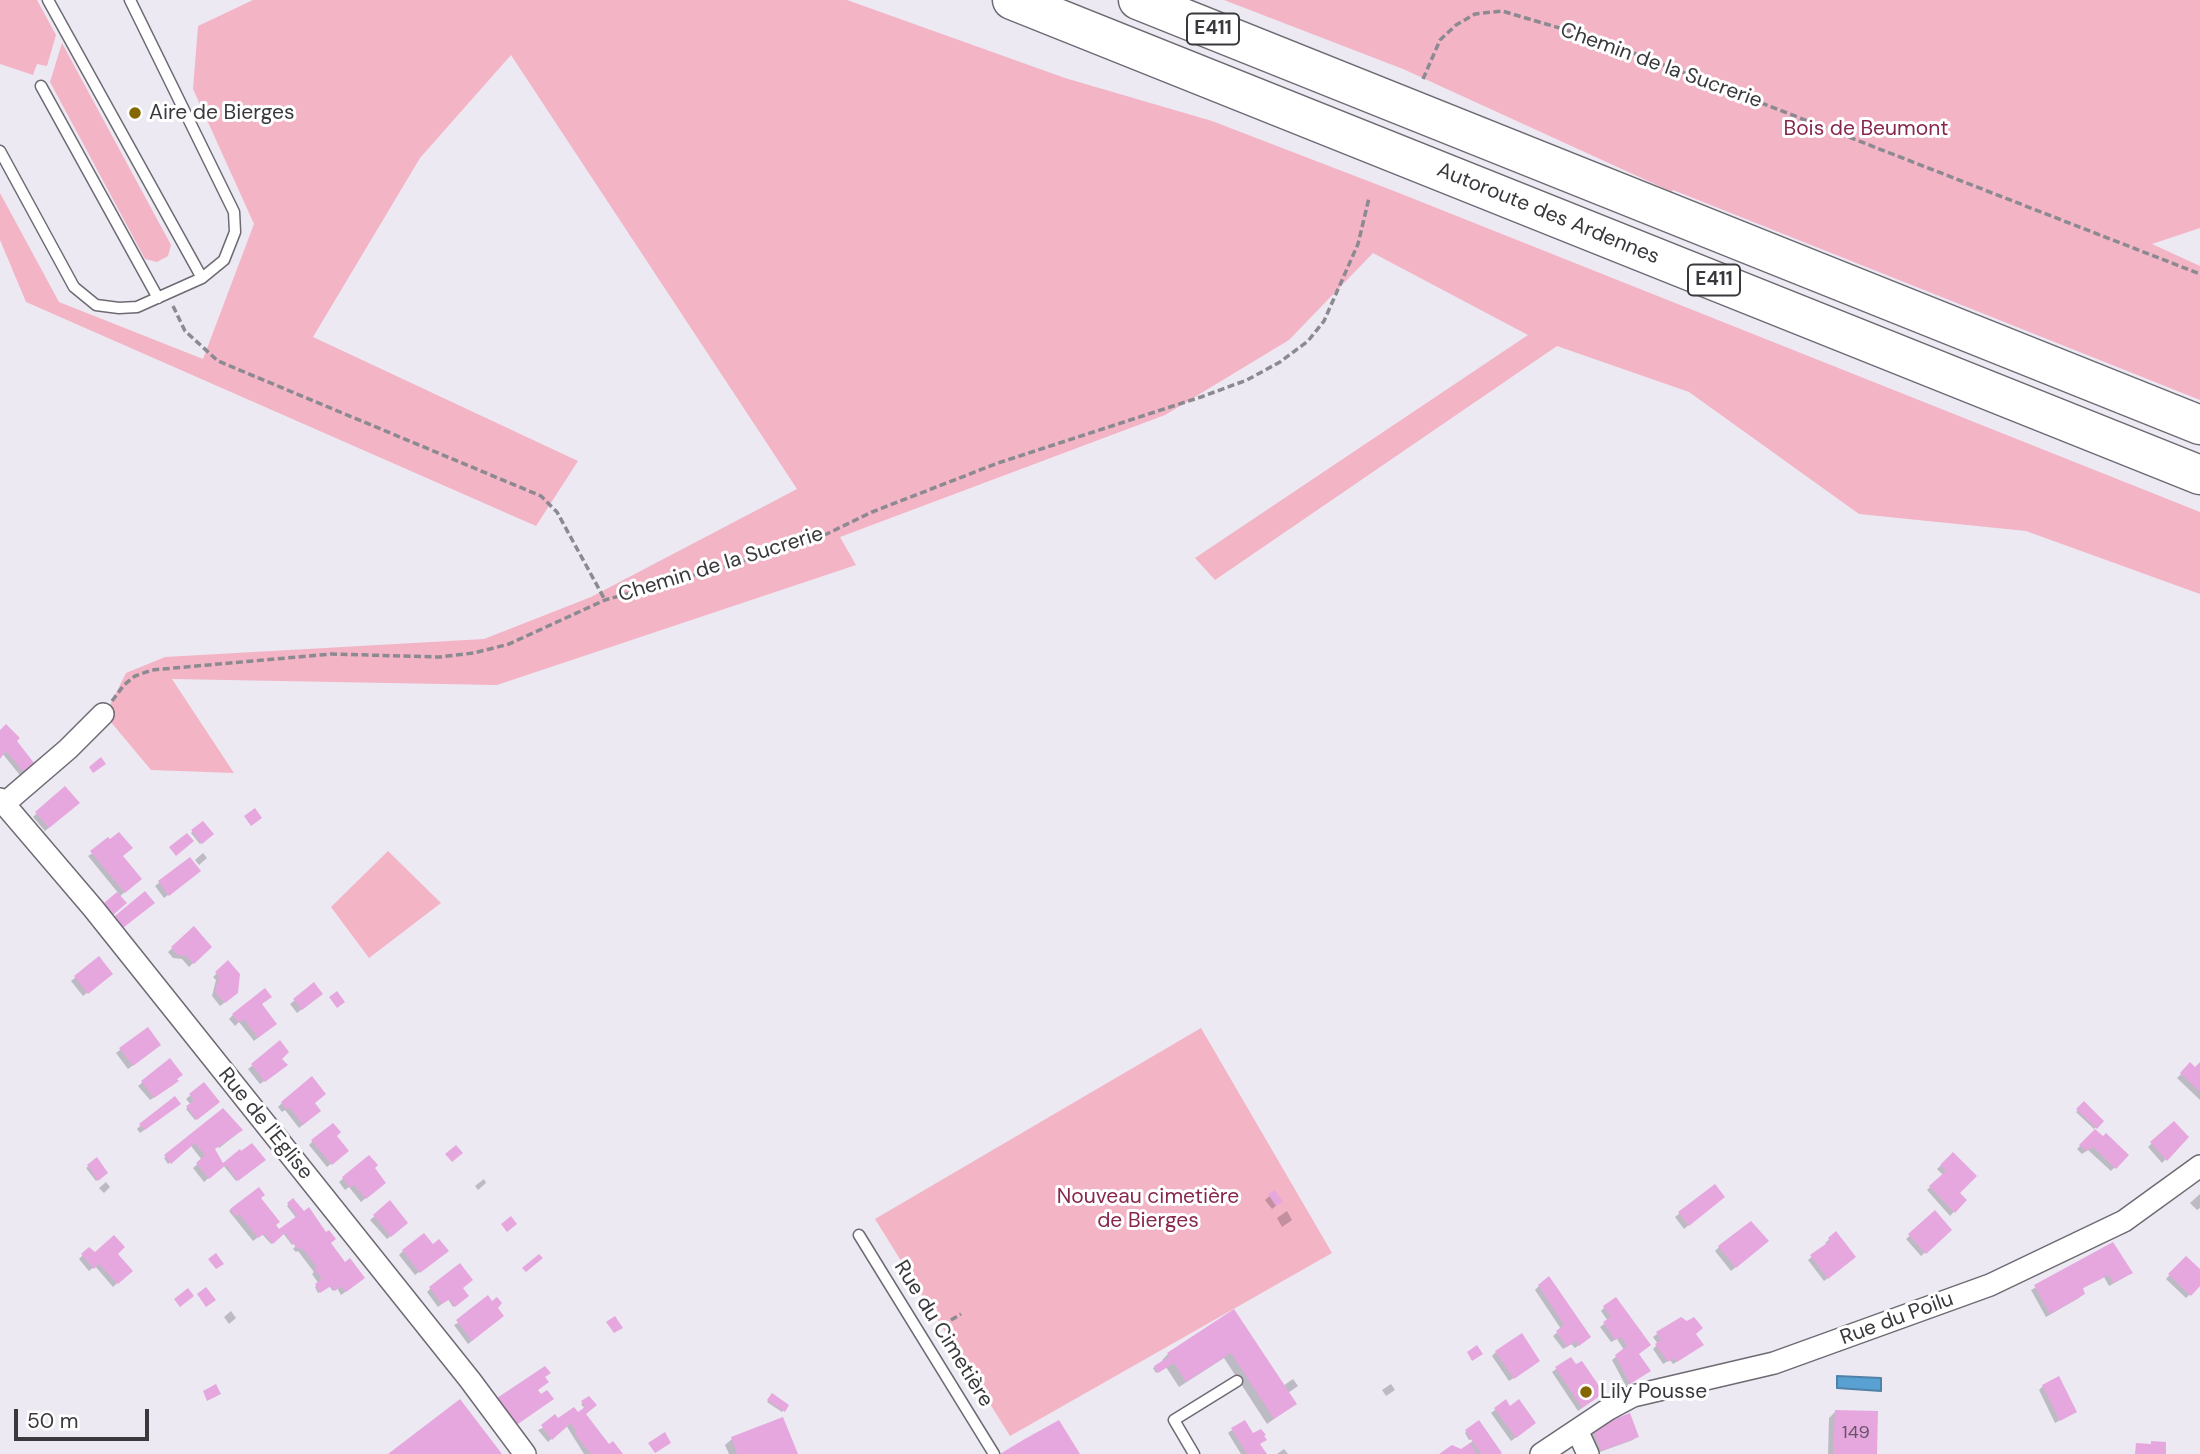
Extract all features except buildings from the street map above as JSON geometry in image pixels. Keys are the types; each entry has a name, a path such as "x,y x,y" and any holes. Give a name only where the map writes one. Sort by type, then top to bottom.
{"highway":[{"name":"Autoroute des Ardennes","path":"1012,0 2200,475"},
{"name":"E411","path":"1138,0 2200,425"}],"street":[{"path":"2,801 68,749 103,713"},
{"name":"Rue de l'Eglise","path":"2,801 93,908 470,1380 525,1454"},
{"name":"Rue du Poilu","path":"1541,1454 1633,1396 1774,1363 1990,1285 2124,1221 2200,1166"},
{"path":"1577,1430 1588,1454"}],"lane":[{"path":"48,0 202,278"},
{"path":"0,151 74,286 96,305 137,307 202,278 224,260 235,232 234,212 130,0"},
{"path":"41,86 163,296"},
{"name":"Rue du Cimetière","path":"859,1235 994,1454"},
{"path":"1194,1454 1174,1420 1237,1381"}],"path":[{"name":"Chemin de la Sucrerie","path":"1423,79 1440,40 1456,25 1475,14 1503,11 1600,40 2200,274"},
{"name":"Chemin de la Sucrerie","path":"103,713 124,685 135,676 152,670 331,654 439,657 474,653 509,644 605,600 808,543 872,512 998,463 1247,380 1299,348 1324,321 1358,244 1369,198"},
{"path":"163,296 185,331 218,361 541,496 557,512 605,600"},
{"path":"922,1338 961,1314"}],"green space":[{"path":"0,0 37,0 56,35 47,66 37,64 33,75 0,64"},
{"path":"253,0 847,0 1065,78 1212,121 2200,512 2200,594 2026,531 1859,514 1689,392 1557,346 1215,580 1195,558 1528,335 1373,253 1289,340 1165,415 840,537 856,565 497,685 172,679 234,773 151,770 105,715 126,673 165,657 484,639 591,597 797,489 511,55 420,158 313,337 578,461 536,526 26,302 0,240 0,193 59,302 203,359 254,224 193,89 198,26"},
{"name":"Bois de Beumont","path":"1224,0 2200,0 2200,228 2152,244 2200,266 2200,400 1673,190 1672,192 1403,69"},
{"path":"62,43 171,245 168,256 157,262 145,259 50,82"},
{"path":"388,851 441,903 369,958 331,907"},
{"name":"Nouveau cimetière de Bierges","path":"1201,1028 1332,1253 1010,1436 875,1219"}],"water":[{"path":"1837,1376 1881,1378 1881,1391 1837,1388"}],"place":[{"name":"Aire de Bierges","path":"135,113"},
{"name":"Lily Pousse","path":"1586,1392"}]}
